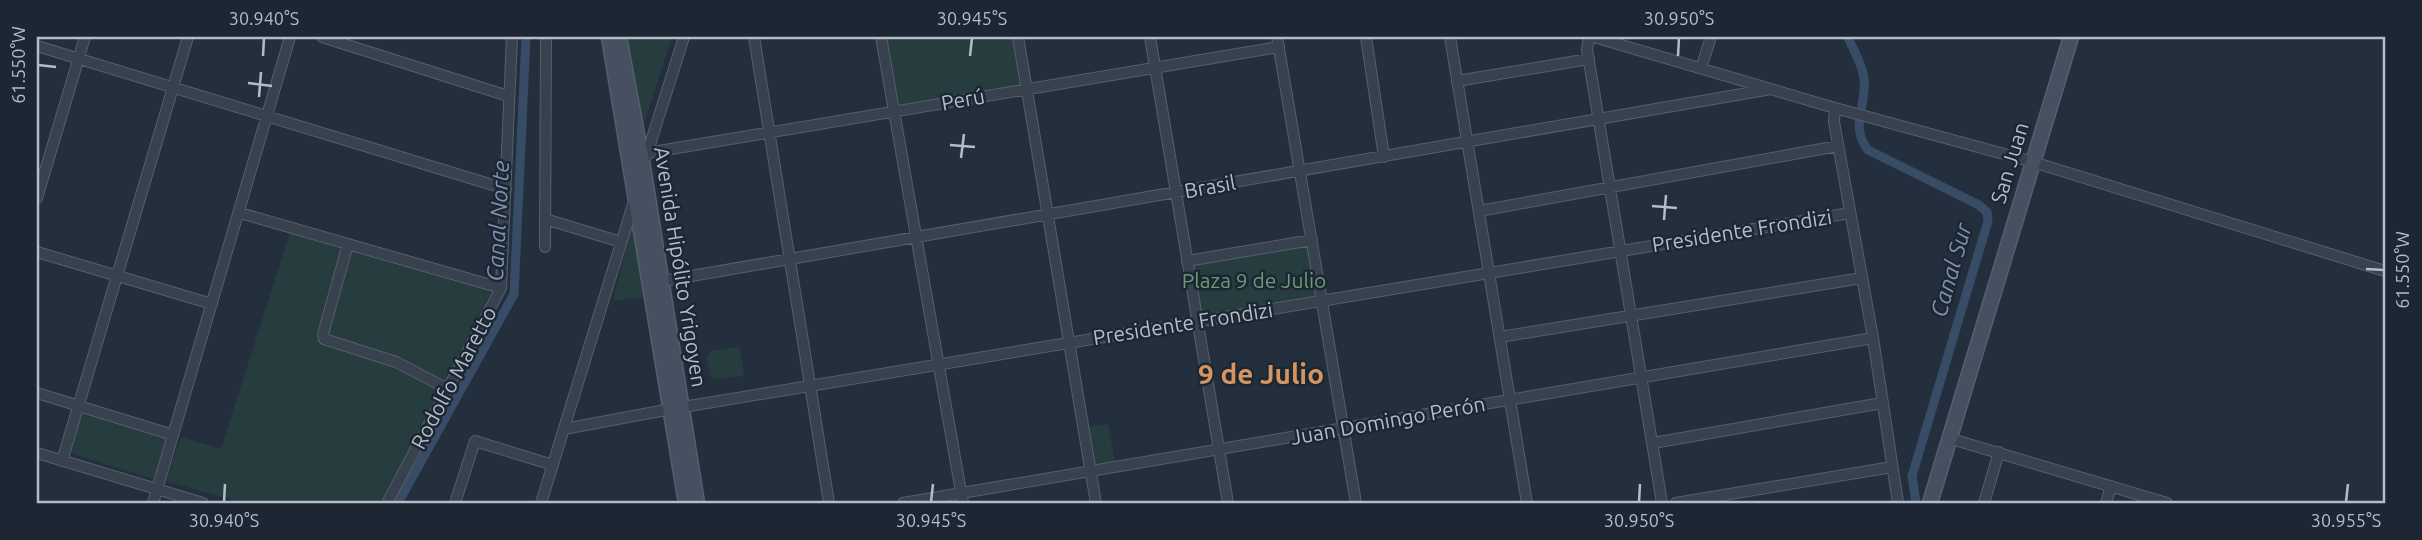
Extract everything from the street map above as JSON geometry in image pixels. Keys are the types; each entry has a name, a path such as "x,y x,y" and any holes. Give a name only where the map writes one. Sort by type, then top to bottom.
{"street":[{"path":"37,198 85,37"},
{"path":"62,461 188,37"},
{"path":"153,503 290,37"},
{"path":"322,37 508,96"},
{"name":"Rodolfo Maretto","path":"387,503 501,288 512,37"},
{"path":"545,247 546,37"},
{"name":"Avenida Hipólito Yrigoyen","path":"609,37 676,408 697,503"},
{"name":"Avenida Hipólito Yrigoyen","path":"619,37 645,160 655,282"},
{"path":"541,503 684,37"},
{"path":"754,37 829,503"},
{"path":"881,37 962,498"},
{"path":"1018,37 1096,503"},
{"path":"1150,37 1228,503"},
{"path":"1366,37 1384,157"},
{"path":"1450,37 1528,503"},
{"path":"1589,37 1589,59 1609,188 1662,503"},
{"path":"1594,37 1835,108 2033,162 2385,271"},
{"path":"1701,68 1711,37"},
{"name":"San Juan","path":"1930,503 2071,37"},
{"path":"1278,42 1356,503"},
{"name":"Perú","path":"645,160 768,133 1155,67 1278,42"},
{"path":"37,46 506,189"},
{"path":"1457,81 1589,59"},
{"name":"Brasil","path":"655,282 1771,89"},
{"path":"1835,108 1834,122 1898,503"},
{"path":"1479,211 1838,146"},
{"path":"240,213 501,288"},
{"name":"Presidente Frondizi","path":"564,429 676,408 1850,213"},
{"path":"545,219 621,242"},
{"path":"1187,261 1312,240"},
{"path":"348,244 323,334 324,339 396,362 447,389"},
{"path":"37,252 212,304"},
{"path":"1500,337 1862,278"},
{"name":"Juan Domingo Perón","path":"903,503 962,498 1090,471 1872,338"},
{"path":"37,393 173,435"},
{"path":"1653,443 1882,403"},
{"name":"Avenida Hipólito Yrigoyen","path":"676,408 686,503"},
{"path":"1948,438 2167,503"},
{"path":"455,503 475,441 553,465"},
{"path":"1984,503 1999,452"},
{"path":"37,453 204,503"},
{"path":"1676,503 1892,467"},
{"path":"2106,503 2111,486"}],"green space":[{"path":"627,37 672,37 642,130"},
{"path":"881,37 1018,37 1026,89 894,111"},
{"path":"632,223 645,297 613,301"},
{"path":"291,229 493,288 380,503 244,503 166,481 181,437 221,449"},
{"name":"Plaza 9 de Julio","path":"1312,240 1322,301 1197,321 1187,261"},
{"path":"736,347 740,349 744,373 742,376 716,380 711,377 706,358 710,351"},
{"path":"81,411 167,437 154,479 69,453"},
{"path":"1108,424 1115,462 1094,466 1087,427"}],"waterway":[{"name":"Canal Norte","path":"398,503 514,294 526,37"},
{"name":"Canal Sur","path":"1848,37 1863,74 1864,89 1859,124 1862,141 1868,150 1979,205 1987,212 1988,221 1912,476 1916,503"}],"district":[{"name":"9 de Julio","path":"1261,374"}]}
